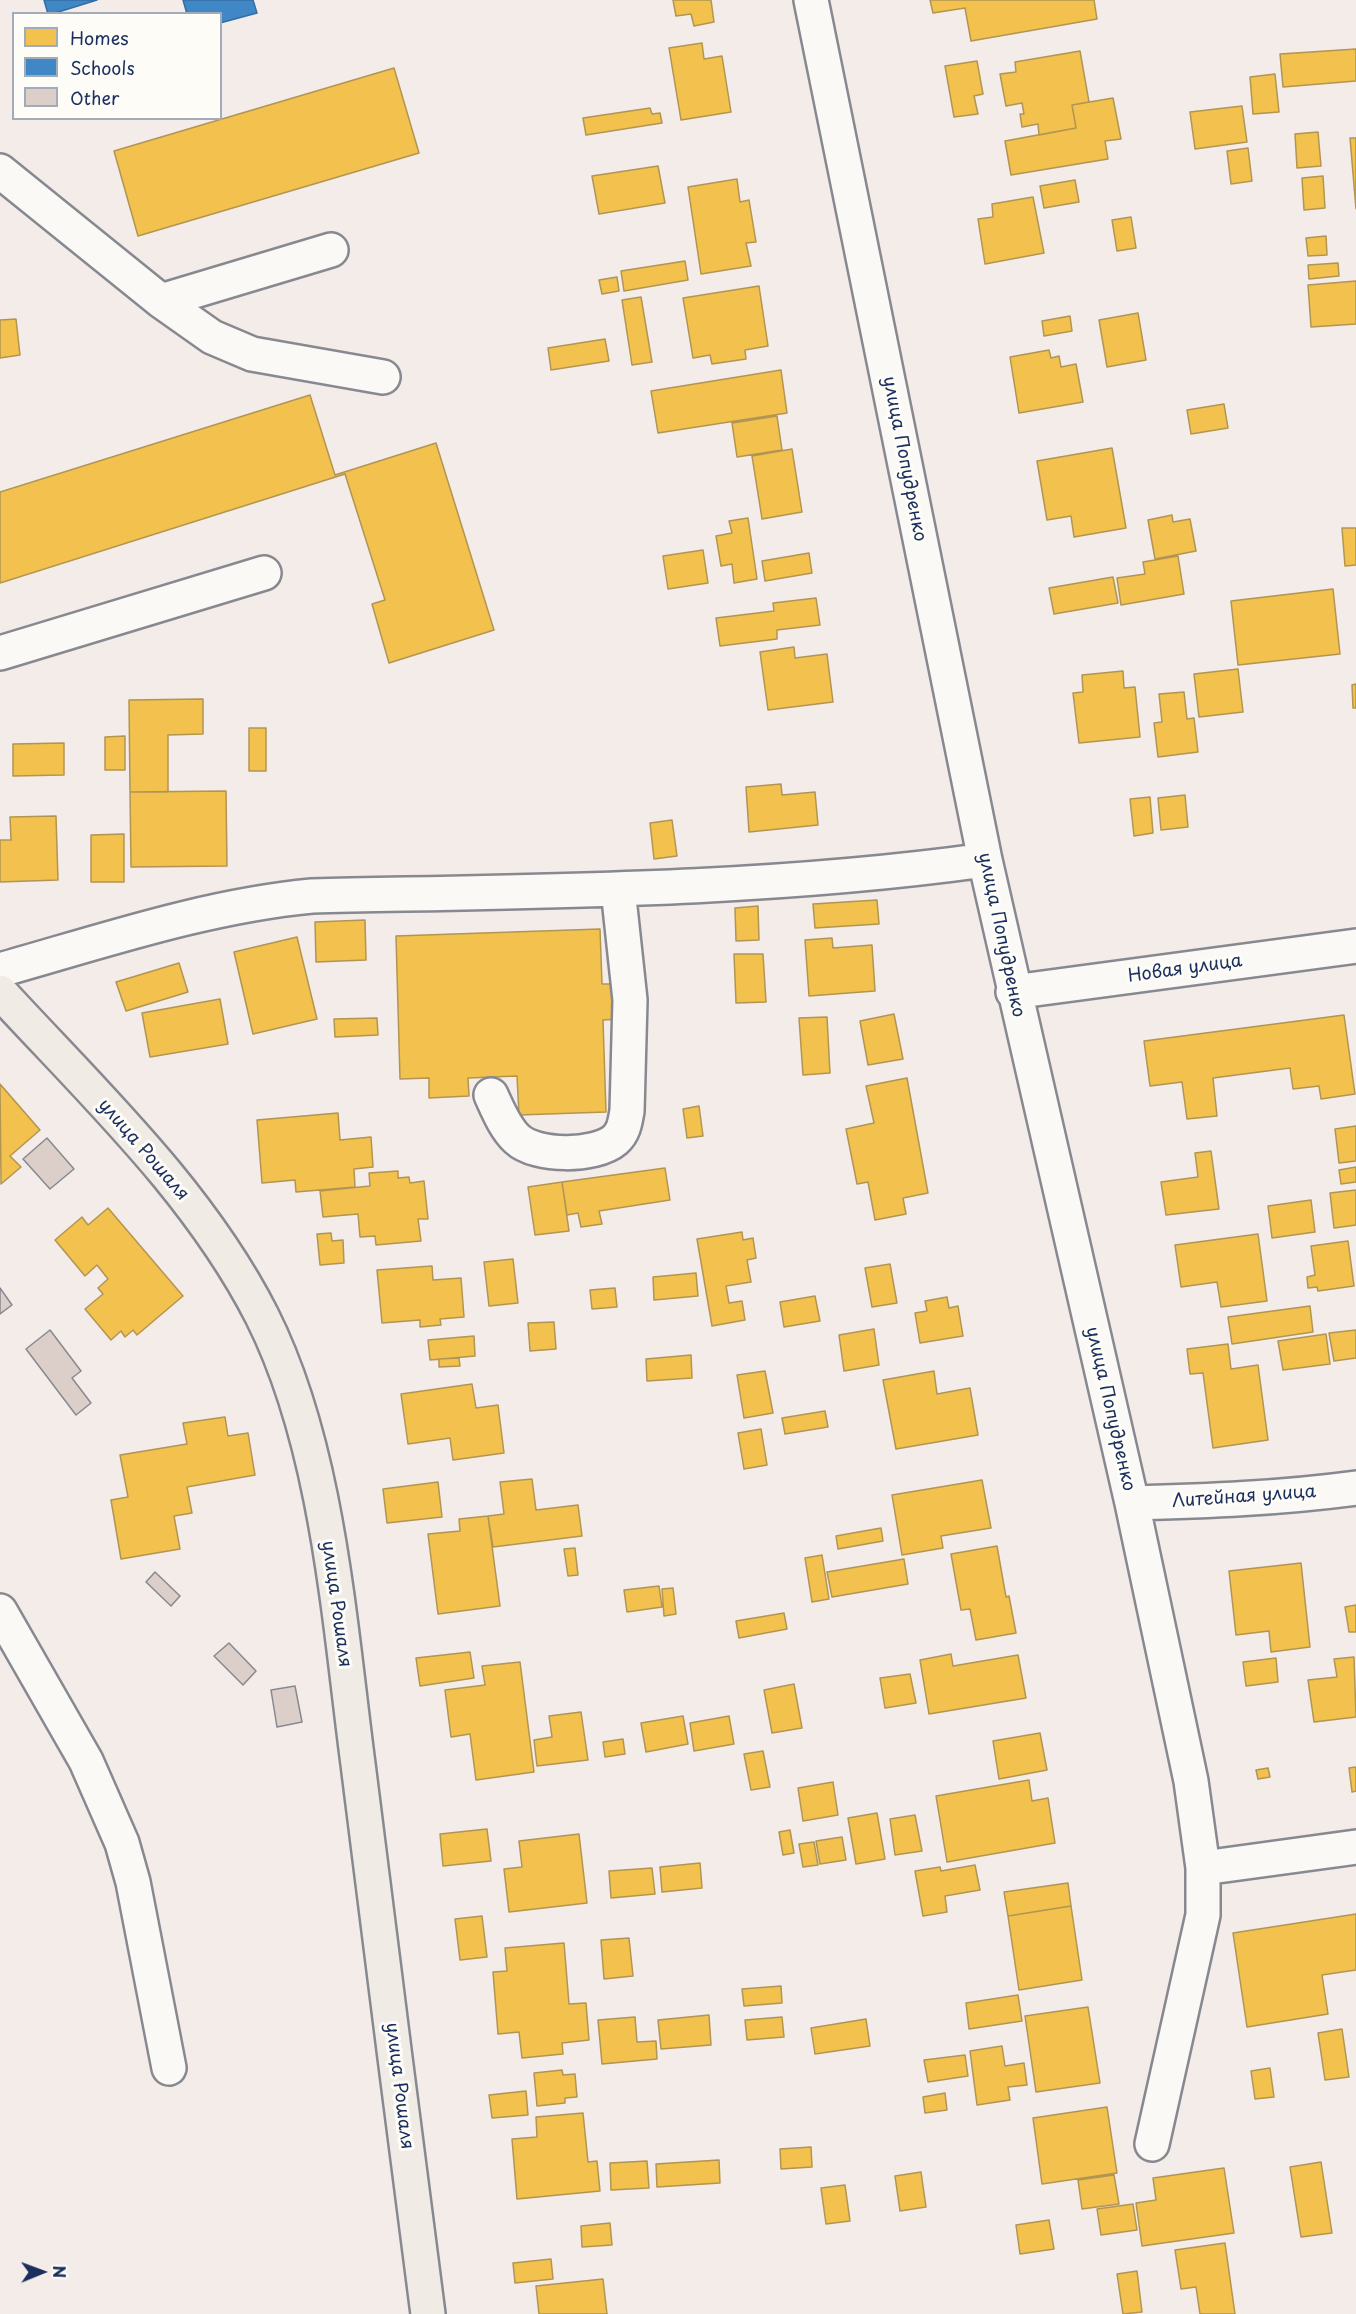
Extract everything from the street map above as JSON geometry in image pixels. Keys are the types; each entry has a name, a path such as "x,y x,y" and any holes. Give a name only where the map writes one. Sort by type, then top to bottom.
{"main road":[{"name":"улица Рошаля","path":"0,993 135,1138 183,1194 226,1255 261,1314 286,1370 303,1428 333,1569 428,2314"}],"street":[{"name":"улица Попудренко","path":"811,0 1013,992 1132,1503 1191,1781 1203,1868 1203,1915 1152,2144"},
{"path":"0,171 161,301 212,337 252,354 383,377"},
{"path":"161,301 331,250"},
{"path":"0,653 264,573"},
{"path":"0,970 221,909 265,901 312,896 618,889 835,877 907,871 985,860"},
{"path":"491,1095 509,1130 518,1140 538,1150 587,1151 602,1147 614,1140 624,1129 627,1111 630,1000 618,889"},
{"name":"Новая улица","path":"1013,992 1356,946"},
{"name":"Литейная улица","path":"1132,1503 1291,1497 1356,1488"},
{"path":"0,1611 86,1761 122,1843 133,1882 169,2068"},
{"path":"1203,1868 1356,1846"}],"building: Homes":[{"path":"673,0 711,0 714,22 694,26 691,14 676,16"},
{"path":"930,0 1094,0 1097,19 971,41 965,8 933,13"},
{"path":"702,43 704,59 722,56 731,112 681,120 669,48"},
{"path":"1356,49 1356,81 1283,87 1280,54"},
{"path":"1080,51 1089,102 1072,105 1076,128 1039,135 1038,124 1022,127 1020,114 1024,114 1022,103 1006,106 1000,74 1016,72 1015,62"},
{"path":"977,61 983,94 974,96 978,114 954,117 945,66"},
{"path":"394,68 419,153 138,236 114,151"},
{"path":"1275,74 1279,112 1253,114 1250,77"},
{"path":"1113,98 1121,139 1105,141 1108,159 1011,175 1005,141 1076,128 1072,105"},
{"path":"1242,106 1247,142 1195,149 1190,112"},
{"path":"650,108 652,114 660,113 662,123 586,135 583,118"},
{"path":"1318,132 1321,166 1297,168 1295,134"},
{"path":"1350,138 1356,138 1356,209"},
{"path":"1248,148 1252,181 1231,184 1227,151"},
{"path":"658,166 665,203 599,214 592,176"},
{"path":"1323,176 1325,208 1304,210 1302,178"},
{"path":"737,179 740,202 749,200 756,242 746,243 751,266 701,274 688,187"},
{"path":"1075,180 1079,202 1044,208 1040,186"},
{"path":"1033,197 1044,253 985,264 978,219 993,217 992,204"},
{"path":"1131,217 1136,248 1117,251 1112,220"},
{"path":"1326,236 1327,255 1308,256 1306,238"},
{"path":"685,261 688,280 624,291 621,271"},
{"path":"1338,263 1339,276 1309,279 1308,265"},
{"path":"617,277 619,291 602,294 599,280"},
{"path":"1356,281 1356,324 1311,327 1308,285"},
{"path":"759,286 768,346 745,350 746,359 712,364 710,355 693,358 683,298"},
{"path":"641,297 652,362 632,365 622,300"},
{"path":"1138,313 1146,360 1107,367 1099,320"},
{"path":"1070,316 1072,331 1044,336 1042,321"},
{"path":"16,319 20,355 0,358 0,320"},
{"path":"605,339 609,361 551,370 548,348"},
{"path":"1049,350 1051,358 1059,356 1061,367 1076,364 1083,402 1019,413 1010,357"},
{"path":"781,370 787,413 658,433 651,391"},
{"path":"310,395 335,475 436,443 494,630 389,663 372,604 385,600 345,474 0,583 0,492"},
{"path":"1224,404 1228,428 1191,434 1187,410"},
{"path":"777,416 782,450 737,457 732,423"},
{"path":"1112,448 1126,528 1074,537 1071,516 1047,520 1037,461"},
{"path":"792,449 802,512 762,519 752,456"},
{"path":"1172,515 1173,522 1190,519 1196,551 1155,559 1148,520"},
{"path":"748,518 757,579 734,583 732,564 721,566 716,536 732,533 729,521"},
{"path":"1342,528 1356,528 1356,565 1345,566"},
{"path":"703,550 708,583 668,589 663,556"},
{"path":"809,553 812,573 765,581 762,561"},
{"path":"1178,556 1184,594 1121,605 1117,578 1145,574 1143,562"},
{"path":"1113,577 1118,603 1054,614 1049,588"},
{"path":"1333,589 1340,654 1238,665 1231,601"},
{"path":"816,598 820,625 777,630 777,639 720,646 716,618 774,611 773,603"},
{"path":"794,647 795,658 827,654 833,702 768,710 760,652"},
{"path":"1238,669 1243,712 1199,717 1194,674"},
{"path":"1123,671 1124,688 1135,687 1140,737 1079,743 1073,693 1083,692 1082,675"},
{"path":"1356,684 1356,708 1353,708 1352,685"},
{"path":"1184,692 1187,719 1194,718 1198,752 1158,757 1154,723 1162,722 1159,694"},
{"path":"203,699 203,734 168,735 168,792 130,792 129,700"},
{"path":"249,728 266,728 266,771 249,771"},
{"path":"125,736 125,770 105,770 105,737"},
{"path":"64,743 64,775 13,776 13,744"},
{"path":"781,784 782,795 815,792 818,825 749,832 746,787"},
{"path":"226,791 227,866 131,867 130,792"},
{"path":"1185,795 1188,827 1161,830 1158,798"},
{"path":"1150,797 1153,833 1134,836 1130,799"},
{"path":"56,816 58,880 0,882 0,840 11,840 10,817"},
{"path":"672,820 677,856 654,859 650,823"},
{"path":"124,834 124,882 91,882 91,835"},
{"path":"877,900 879,924 815,928 813,904"},
{"path":"758,906 759,940 736,941 735,908"},
{"path":"365,920 366,960 316,962 315,922"},
{"path":"600,929 602,984 618,984 620,1019 603,1020 606,1112 519,1115 517,1076 468,1078 469,1096 429,1098 429,1078 400,1079 396,936"},
{"path":"297,937 317,1019 253,1034 234,952"},
{"path":"832,938 833,948 872,945 875,991 809,996 805,940"},
{"path":"734,954 763,954 766,1002 736,1003"},
{"path":"179,963 188,992 126,1011 116,982"},
{"path":"220,999 228,1044 150,1057 142,1013"},
{"path":"894,1014 903,1059 868,1065 860,1021"},
{"path":"1344,1015 1355,1094 1321,1099 1319,1086 1293,1089 1290,1068 1213,1078 1217,1116 1187,1119 1182,1082 1150,1086 1144,1041"},
{"path":"827,1017 830,1073 803,1075 799,1018"},
{"path":"377,1018 378,1035 335,1037 334,1019"},
{"path":"907,1078 928,1193 903,1198 906,1214 875,1220 868,1182 857,1184 846,1129 874,1123 866,1086"},
{"path":"0,1084 40,1130 10,1156 21,1167 1,1184"},
{"path":"699,1106 703,1136 687,1138 683,1109"},
{"path":"338,1113 340,1140 371,1137 373,1167 354,1169 355,1187 296,1192 295,1180 262,1183 257,1120"},
{"path":"1356,1126 1356,1161 1339,1163 1335,1129"},
{"path":"1211,1151 1219,1209 1166,1215 1161,1182 1198,1177 1195,1153"},
{"path":"1356,1167 1356,1182 1341,1184 1339,1170"},
{"path":"665,1168 670,1200 599,1211 602,1224 581,1227 578,1213 567,1215 562,1182"},
{"path":"398,1171 398,1178 409,1177 410,1183 424,1181 428,1219 418,1219 421,1241 376,1245 375,1236 360,1237 358,1214 323,1217 320,1191 370,1186 369,1173"},
{"path":"562,1182 569,1231 535,1235 528,1187"},
{"path":"1356,1190 1356,1225 1334,1228 1330,1193"},
{"path":"1311,1200 1315,1232 1272,1238 1268,1206"},
{"path":"108,1208 183,1296 137,1335 133,1330 125,1337 121,1331 111,1340 85,1309 103,1294 98,1288 108,1279 97,1265 85,1276 55,1240 82,1217 88,1225"},
{"path":"742,1232 743,1240 753,1238 756,1258 747,1260 751,1282 726,1286 729,1303 742,1301 745,1320 712,1326 697,1239"},
{"path":"331,1233 332,1241 343,1240 344,1263 320,1265 317,1234"},
{"path":"1258,1234 1267,1301 1221,1307 1217,1282 1181,1287 1175,1245"},
{"path":"1348,1241 1354,1286 1318,1291 1317,1287 1308,1288 1307,1277 1315,1275 1311,1246"},
{"path":"513,1259 518,1303 489,1306 484,1262"},
{"path":"890,1264 897,1303 872,1307 865,1268"},
{"path":"432,1266 433,1280 461,1278 464,1317 440,1319 441,1325 420,1327 420,1320 382,1323 377,1270"},
{"path":"696,1273 698,1296 654,1300 653,1277"},
{"path":"615,1288 617,1307 592,1309 590,1290"},
{"path":"815,1296 820,1321 784,1327 780,1302"},
{"path":"947,1297 949,1308 958,1306 963,1336 920,1343 915,1313 927,1311 925,1301"},
{"path":"1310,1306 1313,1332 1232,1344 1228,1317"},
{"path":"554,1322 556,1349 530,1351 528,1323"},
{"path":"874,1329 879,1365 844,1371 839,1335"},
{"path":"1356,1330 1356,1358 1334,1361 1329,1333"},
{"path":"1326,1334 1330,1364 1283,1370 1278,1341"},
{"path":"474,1336 475,1356 430,1360 428,1340"},
{"path":"1228,1344 1231,1369 1258,1365 1268,1440 1213,1448 1203,1373 1190,1374 1187,1349"},
{"path":"691,1355 692,1378 647,1381 646,1359"},
{"path":"459,1358 460,1366 439,1367 439,1359"},
{"path":"765,1371 773,1413 744,1418 737,1375"},
{"path":"934,1371 937,1394 970,1388 978,1435 896,1449 883,1380"},
{"path":"472,1384 476,1408 498,1405 504,1453 453,1460 450,1438 408,1444 401,1394"},
{"path":"825,1411 828,1427 785,1434 782,1418"},
{"path":"225,1417 228,1436 248,1433 255,1475 187,1487 192,1513 174,1516 180,1549 121,1559 111,1500 128,1497 120,1455 187,1444 183,1423"},
{"path":"761,1429 767,1465 744,1469 738,1433"},
{"path":"532,1479 536,1510 578,1505 582,1536 493,1547 488,1516 504,1514 500,1482"},
{"path":"982,1480 991,1528 941,1536 943,1548 902,1555 892,1495"},
{"path":"438,1482 442,1517 387,1523 383,1489"},
{"path":"488,1516 500,1606 438,1614 428,1534 460,1531 459,1519"},
{"path":"881,1528 883,1541 838,1549 836,1536"},
{"path":"997,1546 1006,1597 1009,1596 1016,1633 976,1640 970,1609 961,1610 951,1554"},
{"path":"575,1548 578,1575 568,1576 564,1549"},
{"path":"822,1555 829,1599 812,1602 805,1558"},
{"path":"904,1559 908,1584 832,1597 827,1572"},
{"path":"1301,1563 1310,1647 1271,1652 1269,1631 1236,1635 1229,1571"},
{"path":"659,1586 662,1607 627,1612 624,1590"},
{"path":"673,1588 676,1614 664,1616 662,1589"},
{"path":"1356,1605 1356,1632 1349,1632 1345,1607"},
{"path":"784,1613 787,1629 739,1638 736,1621"},
{"path":"470,1652 474,1678 420,1686 416,1658"},
{"path":"951,1654 953,1666 1018,1655 1026,1698 929,1714 920,1660"},
{"path":"1354,1657 1356,1717 1314,1722 1308,1680 1337,1677 1334,1659"},
{"path":"1276,1658 1278,1682 1246,1686 1243,1662"},
{"path":"520,1662 534,1772 476,1780 470,1734 451,1737 445,1690 485,1685 482,1666"},
{"path":"910,1674 916,1703 885,1708 880,1678"},
{"path":"794,1684 802,1728 772,1733 764,1690"},
{"path":"581,1712 588,1760 537,1766 534,1740 552,1737 549,1716"},
{"path":"683,1716 688,1744 646,1752 641,1723"},
{"path":"729,1716 734,1744 694,1751 690,1723"},
{"path":"1040,1733 1047,1770 999,1779 993,1741"},
{"path":"623,1739 625,1754 605,1757 603,1742"},
{"path":"763,1751 770,1787 751,1790 744,1754"},
{"path":"1356,1767 1356,1791 1352,1792 1349,1768"},
{"path":"1268,1768 1270,1777 1258,1779 1256,1770"},
{"path":"1029,1780 1032,1801 1048,1798 1055,1843 947,1862 936,1796"},
{"path":"833,1782 838,1815 803,1821 798,1788"},
{"path":"877,1813 885,1859 856,1864 848,1818"},
{"path":"915,1815 922,1851 895,1855 890,1819"},
{"path":"487,1829 491,1861 443,1866 440,1834"},
{"path":"790,1830 794,1853 783,1855 779,1832"},
{"path":"579,1834 587,1903 509,1912 504,1869 522,1867 519,1841"},
{"path":"842,1837 846,1860 820,1864 816,1841"},
{"path":"814,1842 818,1865 803,1867 799,1844"},
{"path":"700,1863 702,1888 662,1892 660,1867"},
{"path":"975,1865 980,1890 945,1896 947,1912 923,1916 915,1871 940,1867 941,1871"},
{"path":"652,1868 655,1894 611,1898 609,1871"},
{"path":"1068,1883 1071,1906 1008,1916 1004,1892"},
{"path":"1071,1906 1082,1980 1019,1990 1008,1916"},
{"path":"1356,1914 1356,1970 1322,1975 1328,2014 1247,2027 1233,1933"},
{"path":"482,1916 487,1957 460,1960 455,1919"},
{"path":"629,1938 633,1976 604,1979 601,1940"},
{"path":"564,1943 569,2004 586,2003 589,2040 562,2043 563,2054 522,2058 519,2032 498,2034 493,1972 507,1971 505,1948"},
{"path":"781,1986 782,2003 744,2006 742,1989"},
{"path":"1018,1995 1022,2021 969,2029 966,2003"},
{"path":"1088,2007 1100,2083 1036,2092 1025,2016"},
{"path":"709,2015 711,2045 661,2049 658,2020"},
{"path":"635,2017 637,2042 656,2041 657,2059 602,2064 598,2020"},
{"path":"782,2017 784,2037 747,2040 745,2020"},
{"path":"866,2019 870,2046 815,2054 811,2028"},
{"path":"1342,2029 1349,2077 1325,2080 1318,2033"},
{"path":"1002,2046 1005,2066 1024,2063 1027,2085 1008,2087 1010,2100 977,2105 970,2051"},
{"path":"965,2055 968,2076 928,2082 924,2060"},
{"path":"1270,2068 1274,2097 1255,2099 1251,2071"},
{"path":"562,2070 563,2075 575,2074 577,2097 565,2098 565,2103 537,2106 534,2073"},
{"path":"526,2091 528,2115 492,2118 489,2095"},
{"path":"945,2093 947,2110 925,2113 923,2097"},
{"path":"1107,2107 1117,2173 1042,2184 1033,2118"},
{"path":"583,2113 588,2162 597,2161 600,2191 517,2199 512,2139 537,2137 536,2117"},
{"path":"811,2147 812,2167 781,2169 780,2149"},
{"path":"719,2160 720,2183 657,2187 656,2164"},
{"path":"647,2161 649,2188 611,2190 610,2163"},
{"path":"1321,2162 1332,2233 1301,2237 1290,2167"},
{"path":"1224,2168 1234,2233 1142,2246 1136,2203 1156,2200 1153,2178"},
{"path":"921,2172 926,2207 900,2211 895,2176"},
{"path":"1114,2175 1119,2204 1082,2209 1078,2180"},
{"path":"845,2185 850,2221 826,2224 821,2188"},
{"path":"1133,2204 1137,2230 1101,2235 1097,2209"},
{"path":"1049,2220 1054,2249 1020,2254 1016,2225"},
{"path":"610,2223 612,2245 582,2247 581,2226"},
{"path":"1225,2243 1235,2314 1200,2314 1196,2287 1181,2289 1175,2250"},
{"path":"551,2259 553,2279 515,2283 513,2263"},
{"path":"1137,2271 1142,2312 1123,2314 1117,2274"},
{"path":"603,2279 607,2314 539,2314 536,2286"}],"building: Schools":[{"path":"44,0 97,0 58,12 47,12"},
{"path":"183,0 253,0 257,13 222,22 222,12 186,12"}],"building: Other":[{"path":"47,1138 74,1169 50,1189 23,1159"},
{"path":"0,1288 12,1305 0,1314"},
{"path":"50,1330 81,1371 72,1378 91,1403 76,1415 26,1349"},
{"path":"155,1572 180,1596 171,1606 146,1582"},
{"path":"229,1643 256,1671 243,1685 214,1656"},
{"path":"295,1686 302,1722 277,1727 271,1690"}]}
